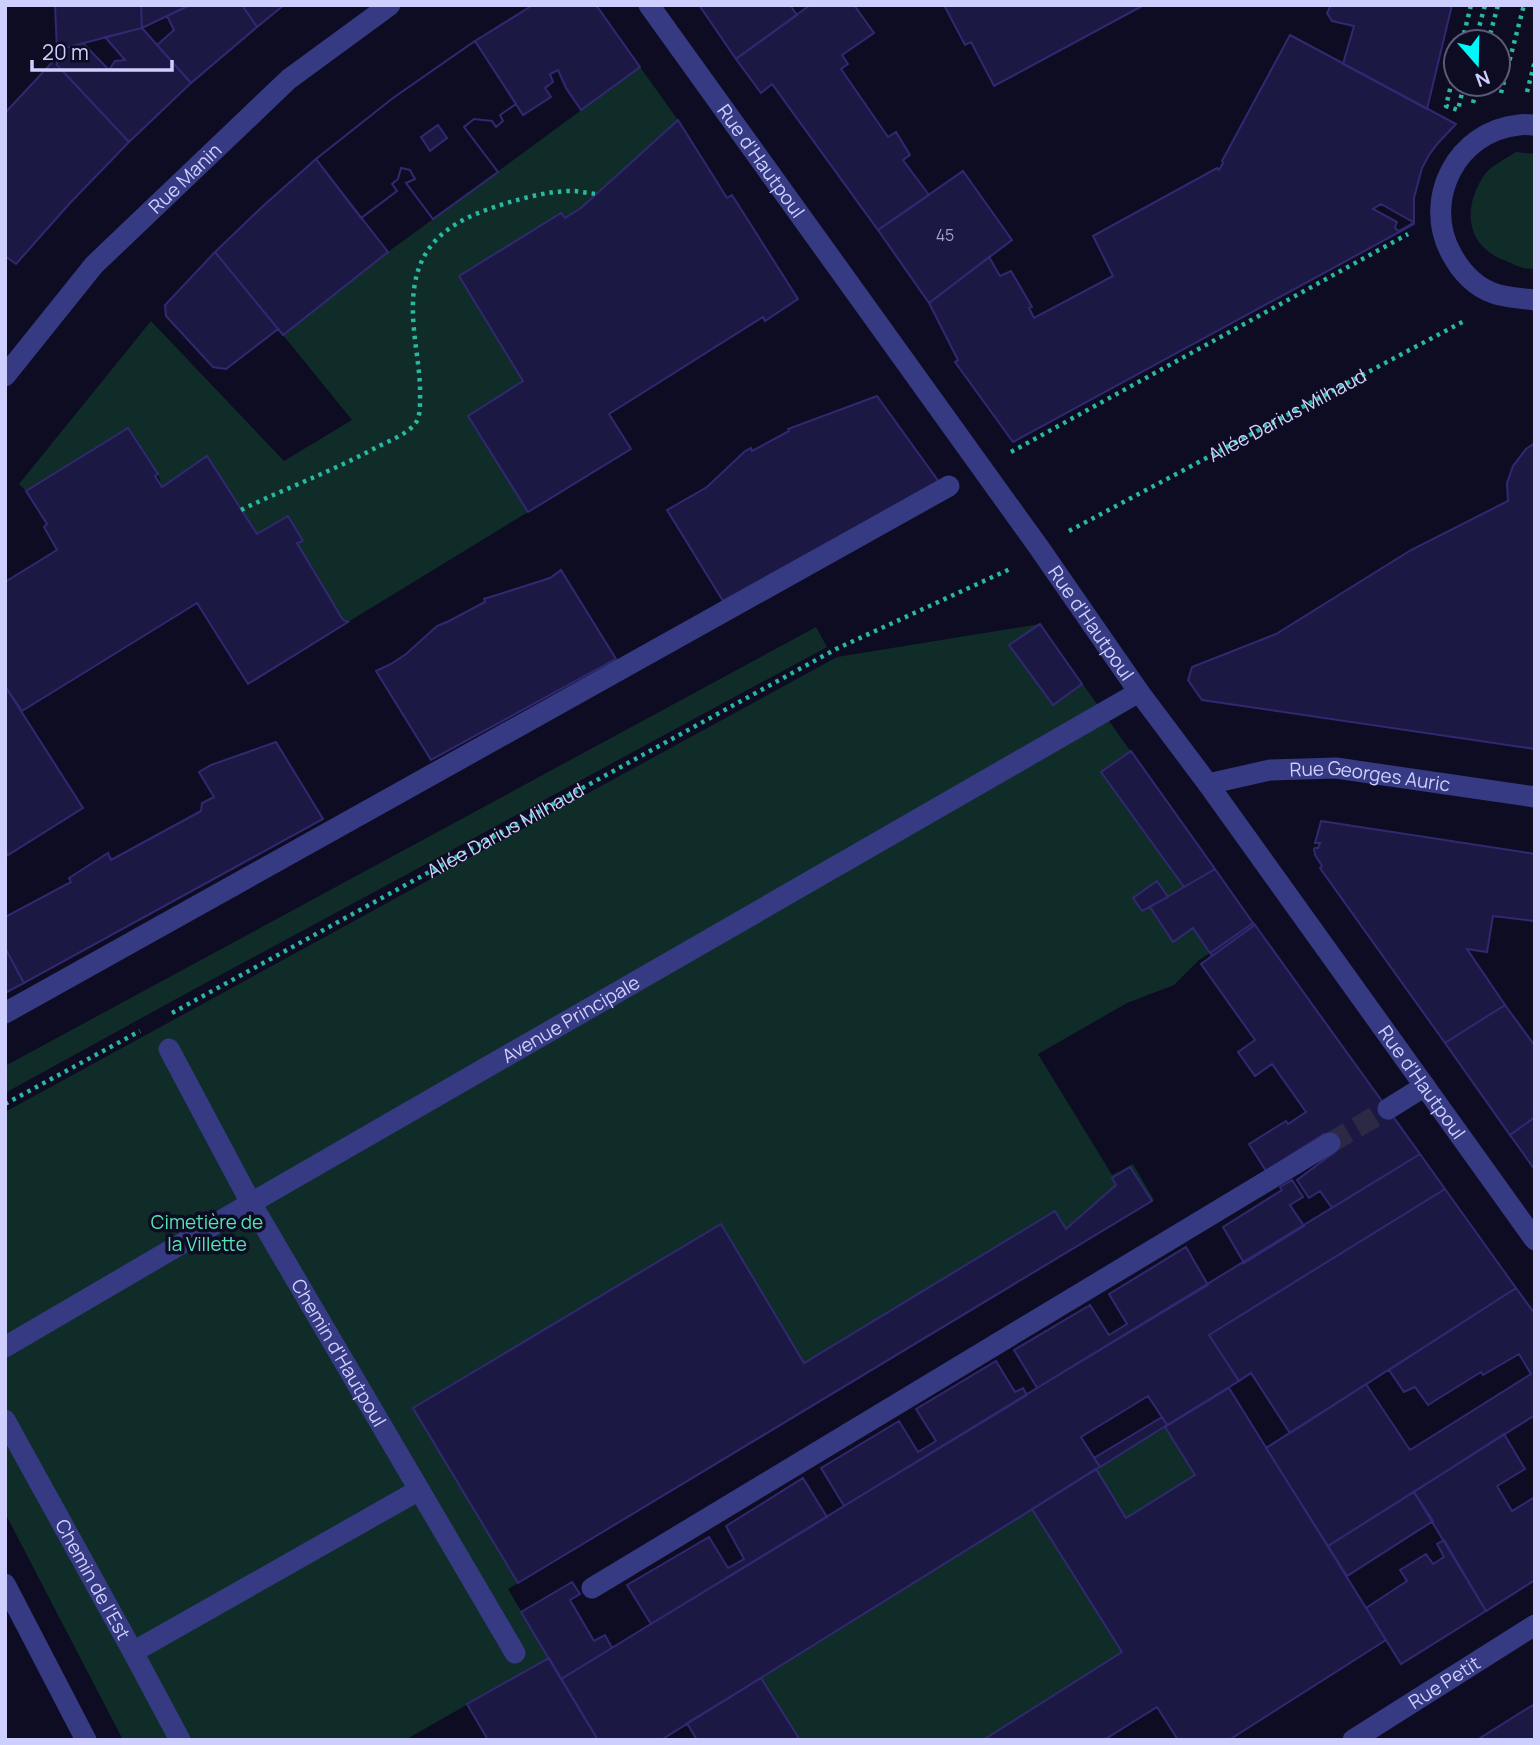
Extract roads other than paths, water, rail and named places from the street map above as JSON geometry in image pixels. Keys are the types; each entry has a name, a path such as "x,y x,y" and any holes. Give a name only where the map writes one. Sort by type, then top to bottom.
{"street":[{"name":"Rue Manin","path":"5,376 104,256 289,79 390,5"},
{"name":"Rue d'Hautpoul","path":"649,5 1040,549 1139,692 1535,1240"},
{"path":"1535,125 1519,125 1492,132 1470,146 1453,166 1442,190 1440,215 1444,241 1457,264 1472,280 1491,292 1535,300"},
{"path":"5,1013 949,486"},
{"name":"Avenue Principale","path":"5,1347 1139,692"},
{"name":"Rue Georges Auric","path":"1208,784 1270,770 1336,768 1535,797"},
{"name":"Chemin d'Hautpoul","path":"169,1049 251,1203 515,1653"},
{"path":"1388,1109 1425,1086"},
{"path":"592,1588 1331,1143"},
{"name":"Chemin de l'Est","path":"5,1420 180,1740"},
{"path":"134,1652 419,1490"},
{"path":"5,1584 86,1740"},
{"name":"Rue Petit","path":"1353,1740 1535,1625"}],"tunnel":[{"path":"1330,1143 1388,1109"}],"park label":[{"name":"Cimetière de la Villette","path":"207,1233"}]}
